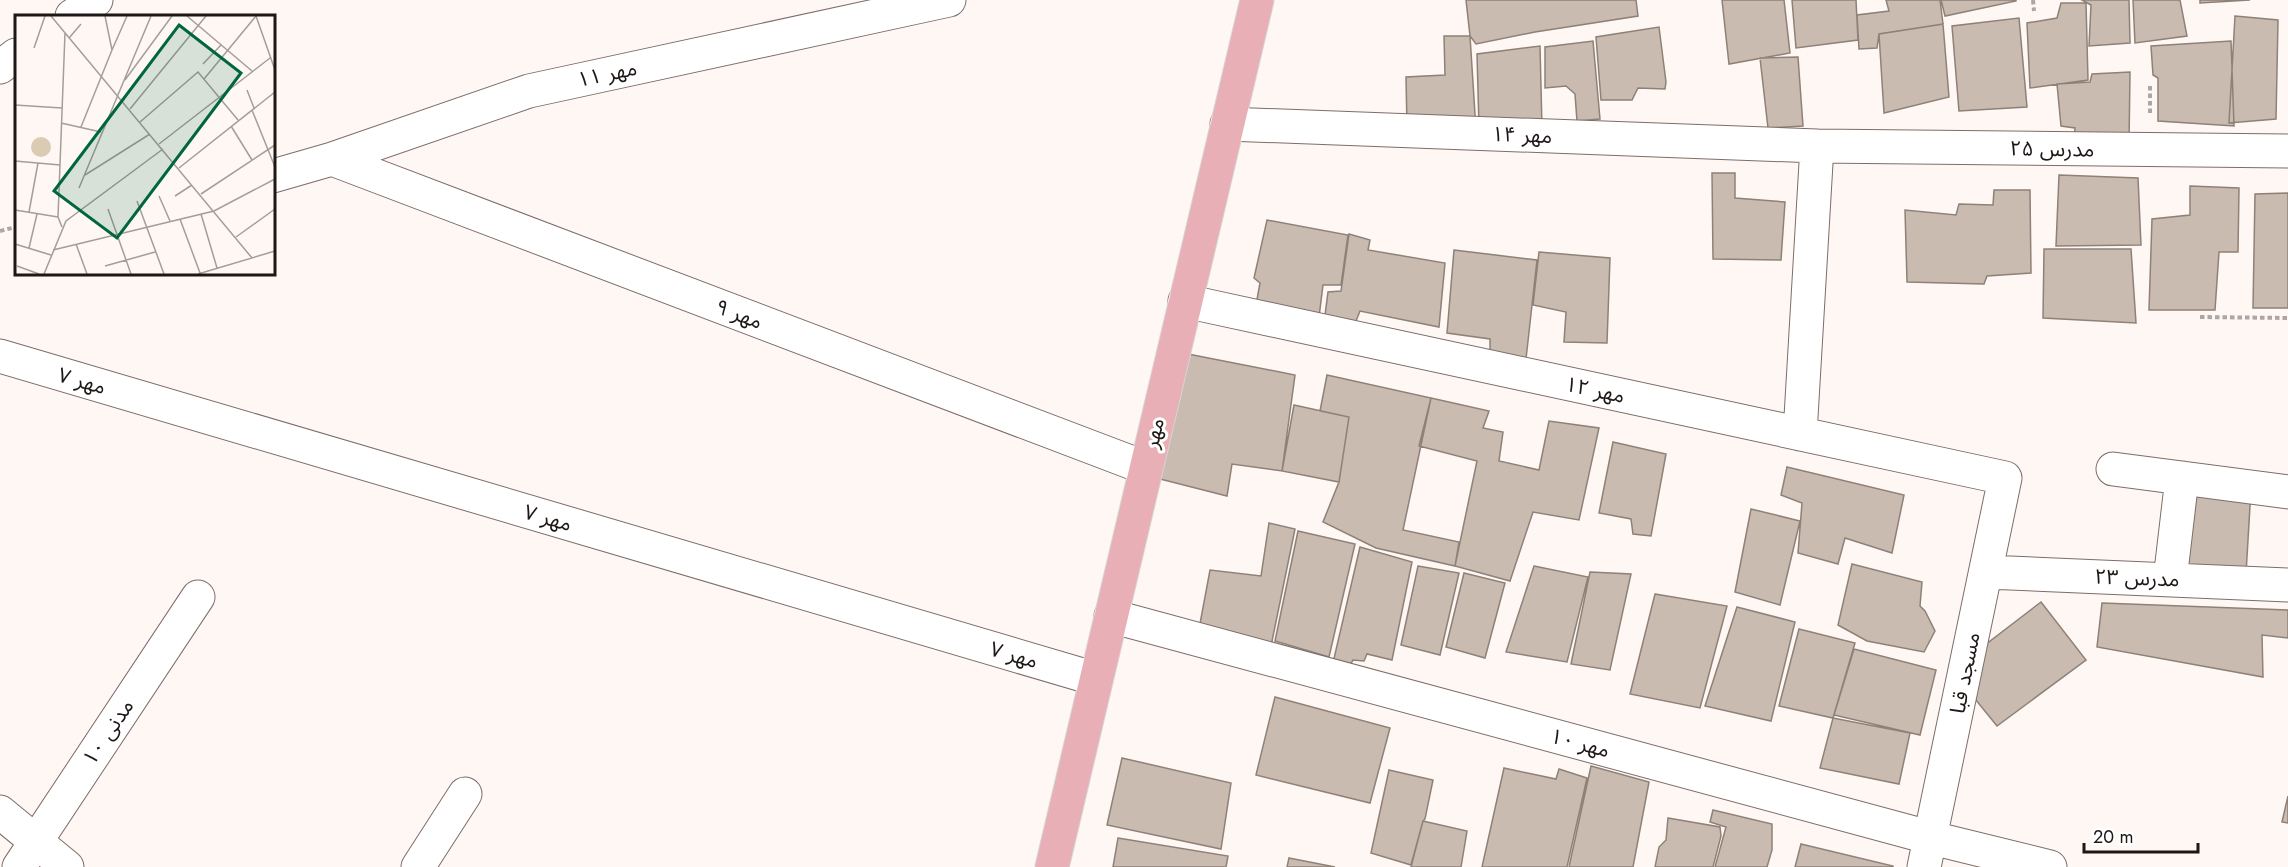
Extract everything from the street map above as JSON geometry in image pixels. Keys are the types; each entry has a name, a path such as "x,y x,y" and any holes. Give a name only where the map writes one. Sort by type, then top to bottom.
{"main road":[{"name":"مهر","path":"1052,867 1257,0"}],"street":[{"path":"74,15 96,0"},
{"name":"مهر ۱۱","path":"274,176 332,159 529,91 829,13 949,0"},
{"path":"0,67 15,56"},
{"name":"مهر ۱۴","path":"1227,123 1817,146"},
{"path":"1800,434 1817,146"},
{"name":"مدرس ۲۵","path":"1817,146 2288,151"},
{"name":"مهر ۹","path":"332,159 1146,468"},
{"name":"مهر ۱۲","path":"1185,301 2005,478"},
{"name":"مهر ۷","path":"0,356 1096,679"},
{"path":"2113,469 2288,492"},
{"name":"مسجد قبا","path":"1928,852 2005,478"},
{"path":"2170,580 2182,478"},
{"name":"مدرس ۲۳","path":"1986,572 2288,585"},
{"name":"مدنی ۱۰","path":"27,854 198,597"},
{"name":"مهر ۱۰","path":"1111,616 1928,852 2050,867"},
{"path":"418,867 465,794"},
{"path":"0,812 27,854 67,867"}],"path":[{"path":"2033,0 2034,11"},
{"path":"0,231 15,227"},
{"path":"2200,317 2288,318"}],"building":[{"path":"1466,0 1636,0 1638,16 1476,44 1470,36"},
{"path":"1722,0 1784,0 1790,53 1729,64"},
{"path":"1792,0 1856,0 1858,40 1796,48"},
{"path":"1886,0 1940,0 1943,24 1879,34 1877,48 1859,49 1857,15 1889,11"},
{"path":"1941,0 2016,0 2016,1 1945,16"},
{"path":"2082,0 2129,0 2130,43 2089,46 2091,5"},
{"path":"2133,0 2180,0 2187,36 2135,43"},
{"path":"2200,0 2250,0 2200,3"},
{"path":"2061,3 2086,3 2088,80 2030,88 2027,23 2057,18"},
{"path":"2235,16 2278,20 2276,119 2229,123"},
{"path":"2019,18 2027,107 1959,111 1952,26"},
{"path":"1943,24 1949,97 1884,113 1879,34"},
{"path":"1659,27 1665,89 1638,88 1632,100 1601,100 1596,37"},
{"path":"1444,36 1470,36 1476,130 1407,127 1406,77 1445,75"},
{"path":"1593,41 1600,119 1577,121 1575,94 1566,86 1545,88 1545,47"},
{"path":"2231,41 2234,126 2158,121 2158,78 2153,75 2151,46"},
{"path":"1540,46 1542,128 1479,127 1477,54"},
{"path":"1798,57 1803,126 1768,128 1760,58"},
{"path":"2130,72 2129,143 2073,149 2075,128 2061,126 2057,84 2090,82 2092,74"},
{"path":"1712,173 1735,173 1735,198 1785,202 1781,260 1713,259"},
{"path":"2059,175 2138,178 2141,245 2056,246"},
{"path":"2190,186 2239,188 2238,252 2219,252 2215,310 2149,310 2152,219 2190,215"},
{"path":"1994,190 2030,190 2031,273 1987,276 1984,284 1907,282 1905,210 1956,215 1959,204 1993,205"},
{"path":"2288,193 2288,308 2253,308 2255,194"},
{"path":"1267,220 1348,235 1341,285 1323,285 1319,317 1256,305 1260,283 1254,278"},
{"path":"1349,234 1370,240 1368,250 1445,263 1439,327 1360,311 1356,321 1324,323 1328,292 1341,291"},
{"path":"2044,249 2131,249 2136,323 2043,318"},
{"path":"1454,250 1537,260 1525,368 1490,363 1490,339 1447,333"},
{"path":"1539,252 1610,258 1607,343 1564,342 1566,312 1533,305"},
{"path":"1188,354 1295,375 1282,471 1232,464 1227,496 1156,478"},
{"path":"1327,375 1431,398 1403,530 1459,542 1455,566 1376,548 1323,522 1339,482 1349,417 1320,411"},
{"path":"1431,398 1489,411 1483,428 1503,432 1499,461 1539,470 1549,421 1599,428 1579,520 1533,512 1510,581 1455,566 1477,461 1419,446"},
{"path":"1294,405 1349,417 1339,482 1282,471"},
{"path":"1613,442 1666,454 1651,536 1633,534 1631,519 1599,513"},
{"path":"1787,467 1904,495 1892,553 1845,538 1838,564 1798,553 1802,503 1781,495"},
{"path":"2183,479 2251,489 2246,574 2182,568"},
{"path":"1751,509 1800,521 1780,605 1735,592"},
{"path":"1269,523 1295,529 1271,646 1199,629 1210,570 1261,576"},
{"path":"1298,531 1355,544 1329,657 1275,641"},
{"path":"1360,547 1412,562 1392,660 1367,654 1364,661 1353,660 1348,669 1332,667"},
{"path":"1852,564 1922,582 1920,606 1935,631 1924,652 1867,641 1838,625"},
{"path":"1418,566 1459,573 1440,655 1401,645"},
{"path":"1534,566 1588,577 1567,662 1506,652"},
{"path":"1590,572 1631,574 1610,670 1571,664"},
{"path":"1464,573 1505,583 1485,658 1446,647"},
{"path":"1655,594 1727,606 1700,708 1630,694"},
{"path":"2041,602 2086,660 1997,726 1967,689 1972,655"},
{"path":"2102,603 2288,610 2288,638 2262,635 2263,677 2097,647"},
{"path":"1737,607 1795,622 1771,721 1705,706"},
{"path":"1799,629 1855,643 1833,718 1779,706"},
{"path":"1854,649 1936,670 1920,735 1834,715"},
{"path":"1275,697 1390,728 1370,803 1256,775"},
{"path":"1833,718 1910,733 1899,784 1820,768"},
{"path":"1122,758 1231,783 1221,849 1107,825"},
{"path":"1591,766 1649,782 1633,867 1569,867"},
{"path":"1504,768 1556,779 1559,769 1587,778 1567,867 1482,867"},
{"path":"1389,770 1433,780 1425,819 1411,865 1371,853"},
{"path":"2288,796 2288,823 2282,822"},
{"path":"1713,810 1772,824 1772,850 1767,867 1715,867 1726,827 1710,822"},
{"path":"1668,818 1720,827 1721,836 1713,867 1655,867 1659,847 1666,840"},
{"path":"1423,821 1467,831 1461,867 1411,867"},
{"path":"1118,838 1228,856 1226,867 1113,867"},
{"path":"1801,844 1893,866 1893,867 1795,867"},
{"path":"1289,858 1335,867 1287,867"}]}
